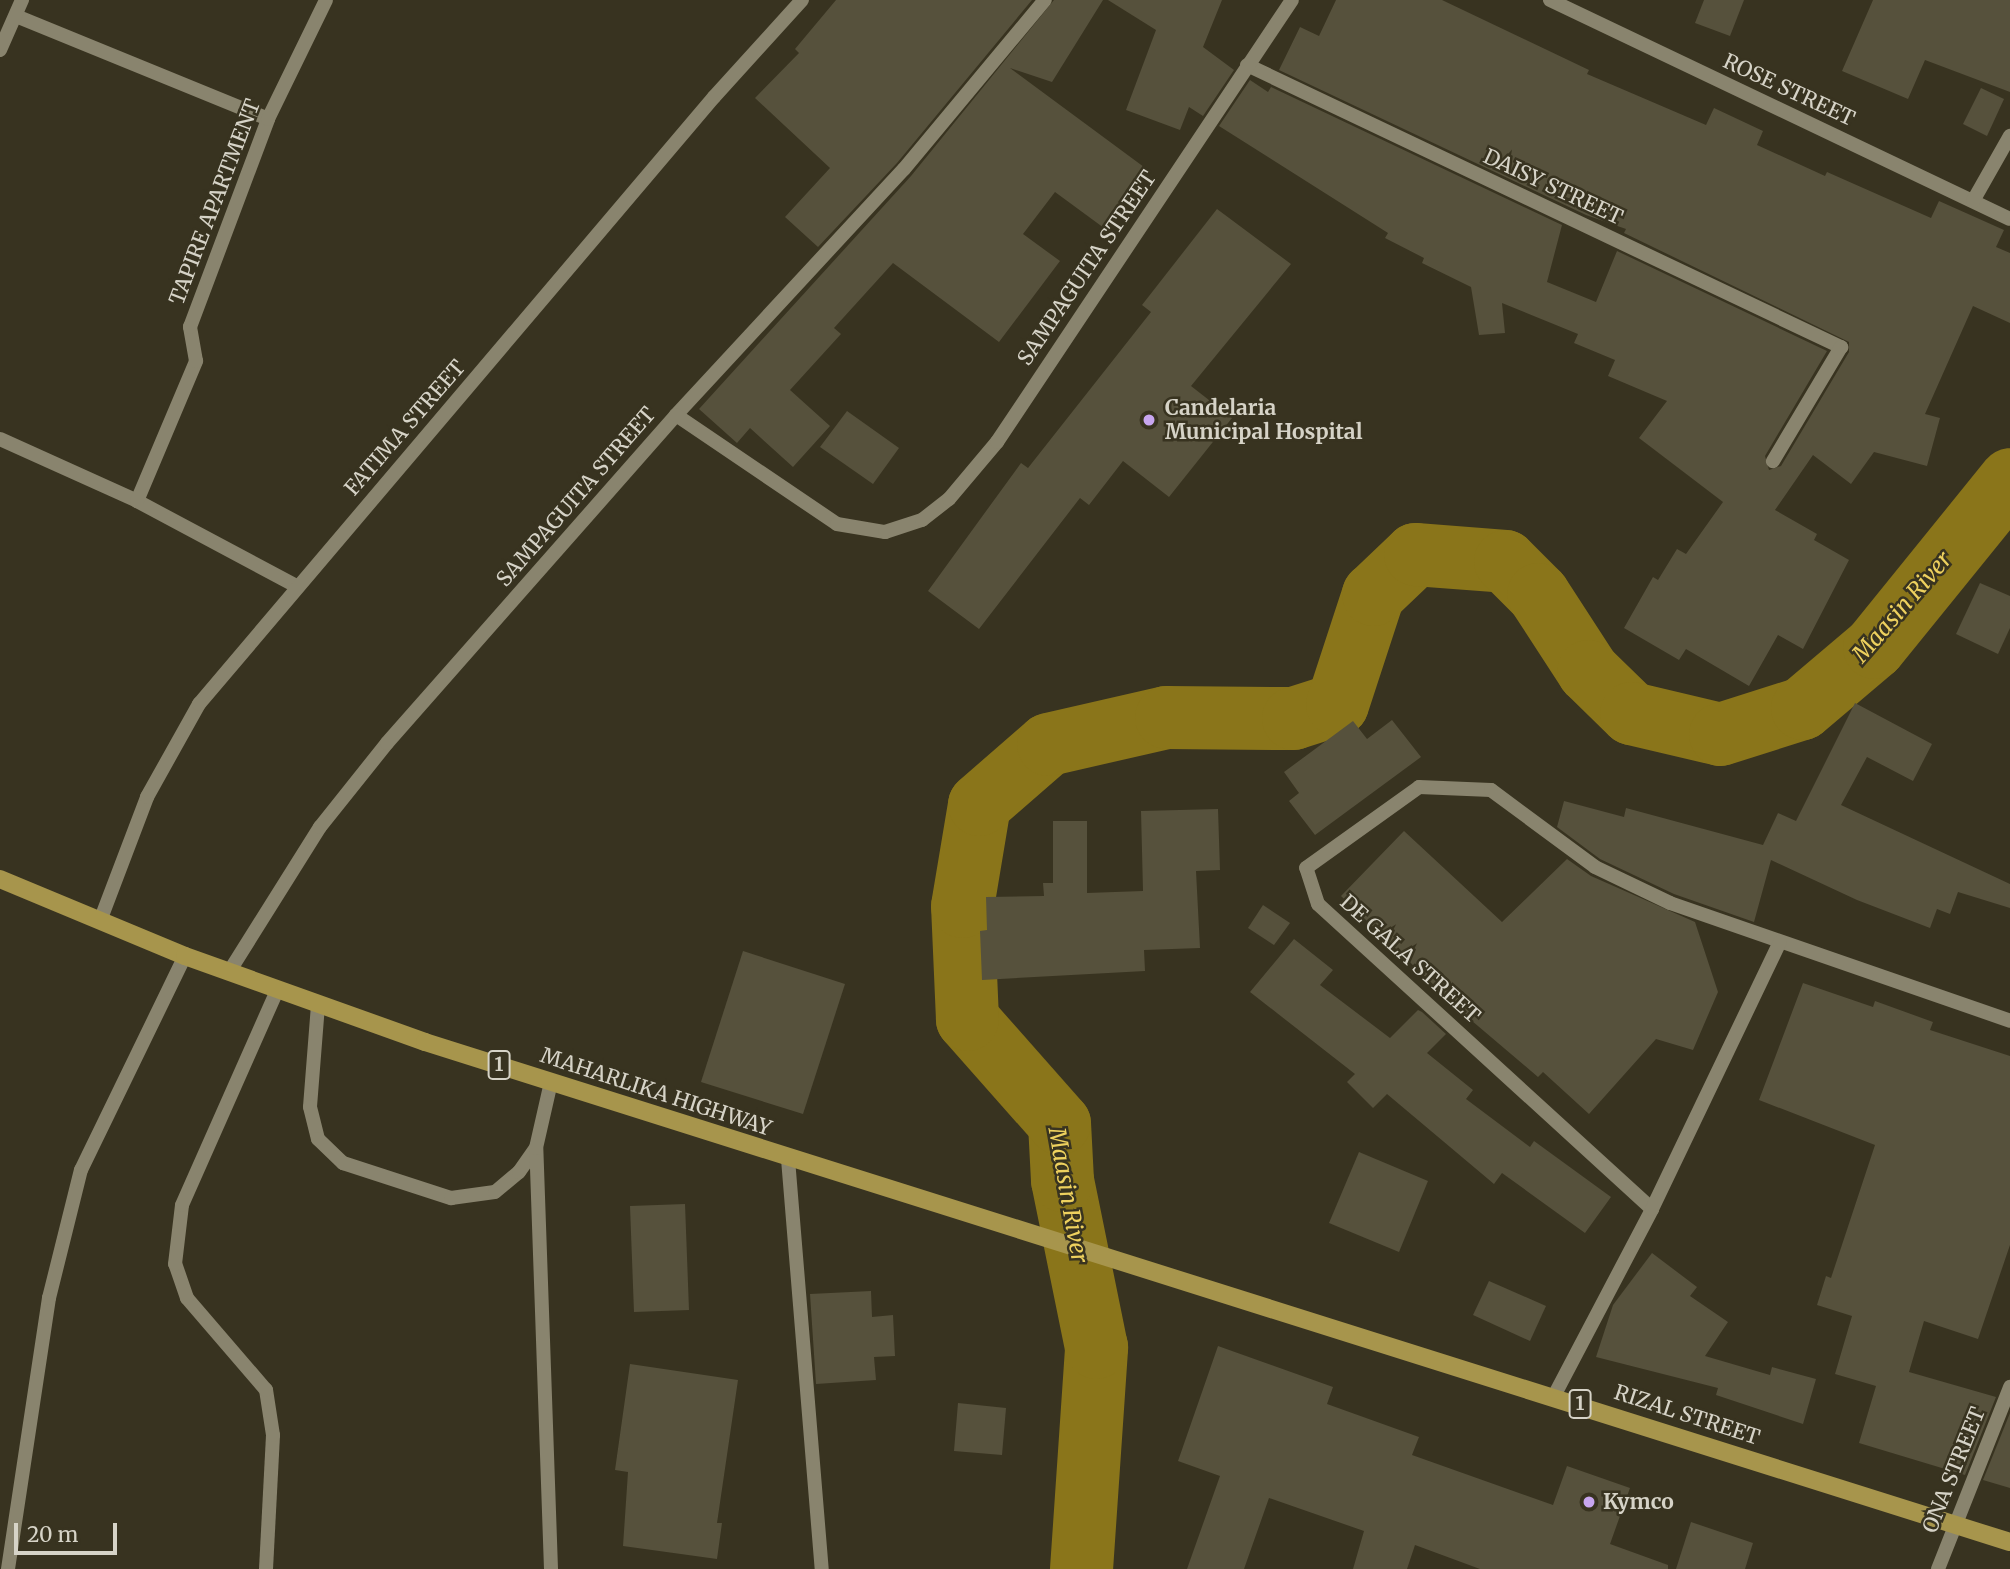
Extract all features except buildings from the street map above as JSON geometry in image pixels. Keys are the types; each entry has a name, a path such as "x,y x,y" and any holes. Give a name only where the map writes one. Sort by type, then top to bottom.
{"main road":[{"name":"MAHARLIKA HIGHWAY","path":"0,879 185,956 317,1005 788,1159 1148,1269"},
{"name":"RIZAL STREET","path":"1148,1269 2010,1542"}],"street":[{"path":"0,50 22,0"},
{"name":"TAPIRE APARTMENT","path":"137,501 196,361 190,327 268,119 326,0"},
{"name":"FATIMA STREET","path":"100,921 147,797 199,704 296,586 802,0"},
{"path":"676,415 904,169 1045,0"},
{"name":"SAMPAGUITA STREET","path":"229,972 328,817 676,415 837,524 885,532 922,520 949,499 997,442 1292,0"},
{"name":"ROSE STREET","path":"1550,0 2010,219"},
{"path":"16,16 268,119"},
{"name":"DAISY STREET","path":"1247,65 1841,347 1773,461"},
{"path":"1973,201 2010,136"},
{"path":"0,439 137,501 296,586"},
{"name":"DE GALA STREET","path":"1652,1209 1318,904 1306,868 1419,787 1491,790 1595,867 1670,903 2010,1021"},
{"path":"1554,1396 1652,1209 1780,942"},
{"path":"8,1569 48,1298 81,1170 185,956"},
{"path":"266,1569 273,1435 266,1390 187,1298 175,1264 181,1205 277,991"},
{"path":"317,1005 310,1107 318,1139 343,1163 451,1198 495,1192 519,1172 536,1148"},
{"path":"551,1082 536,1148 551,1569"},
{"path":"788,1159 822,1569"},
{"name":"ONA STREET","path":"1938,1569 1953,1524 2010,1387"}],"waterway":[{"name":"Maasin River","path":"1081,1569 1096,1347 1062,1180 1059,1123 967,1019 962,906 979,804 1048,744 1166,717 1293,718 1337,704 1373,594 1415,554 1505,561 1538,594 1588,671 1631,713 1720,734 1802,708 1874,647 2010,479"}],"place":[{"name":"Candelaria Municipal Hospital","path":"1149,420"},
{"name":"Kymco","path":"1589,1502"}]}
